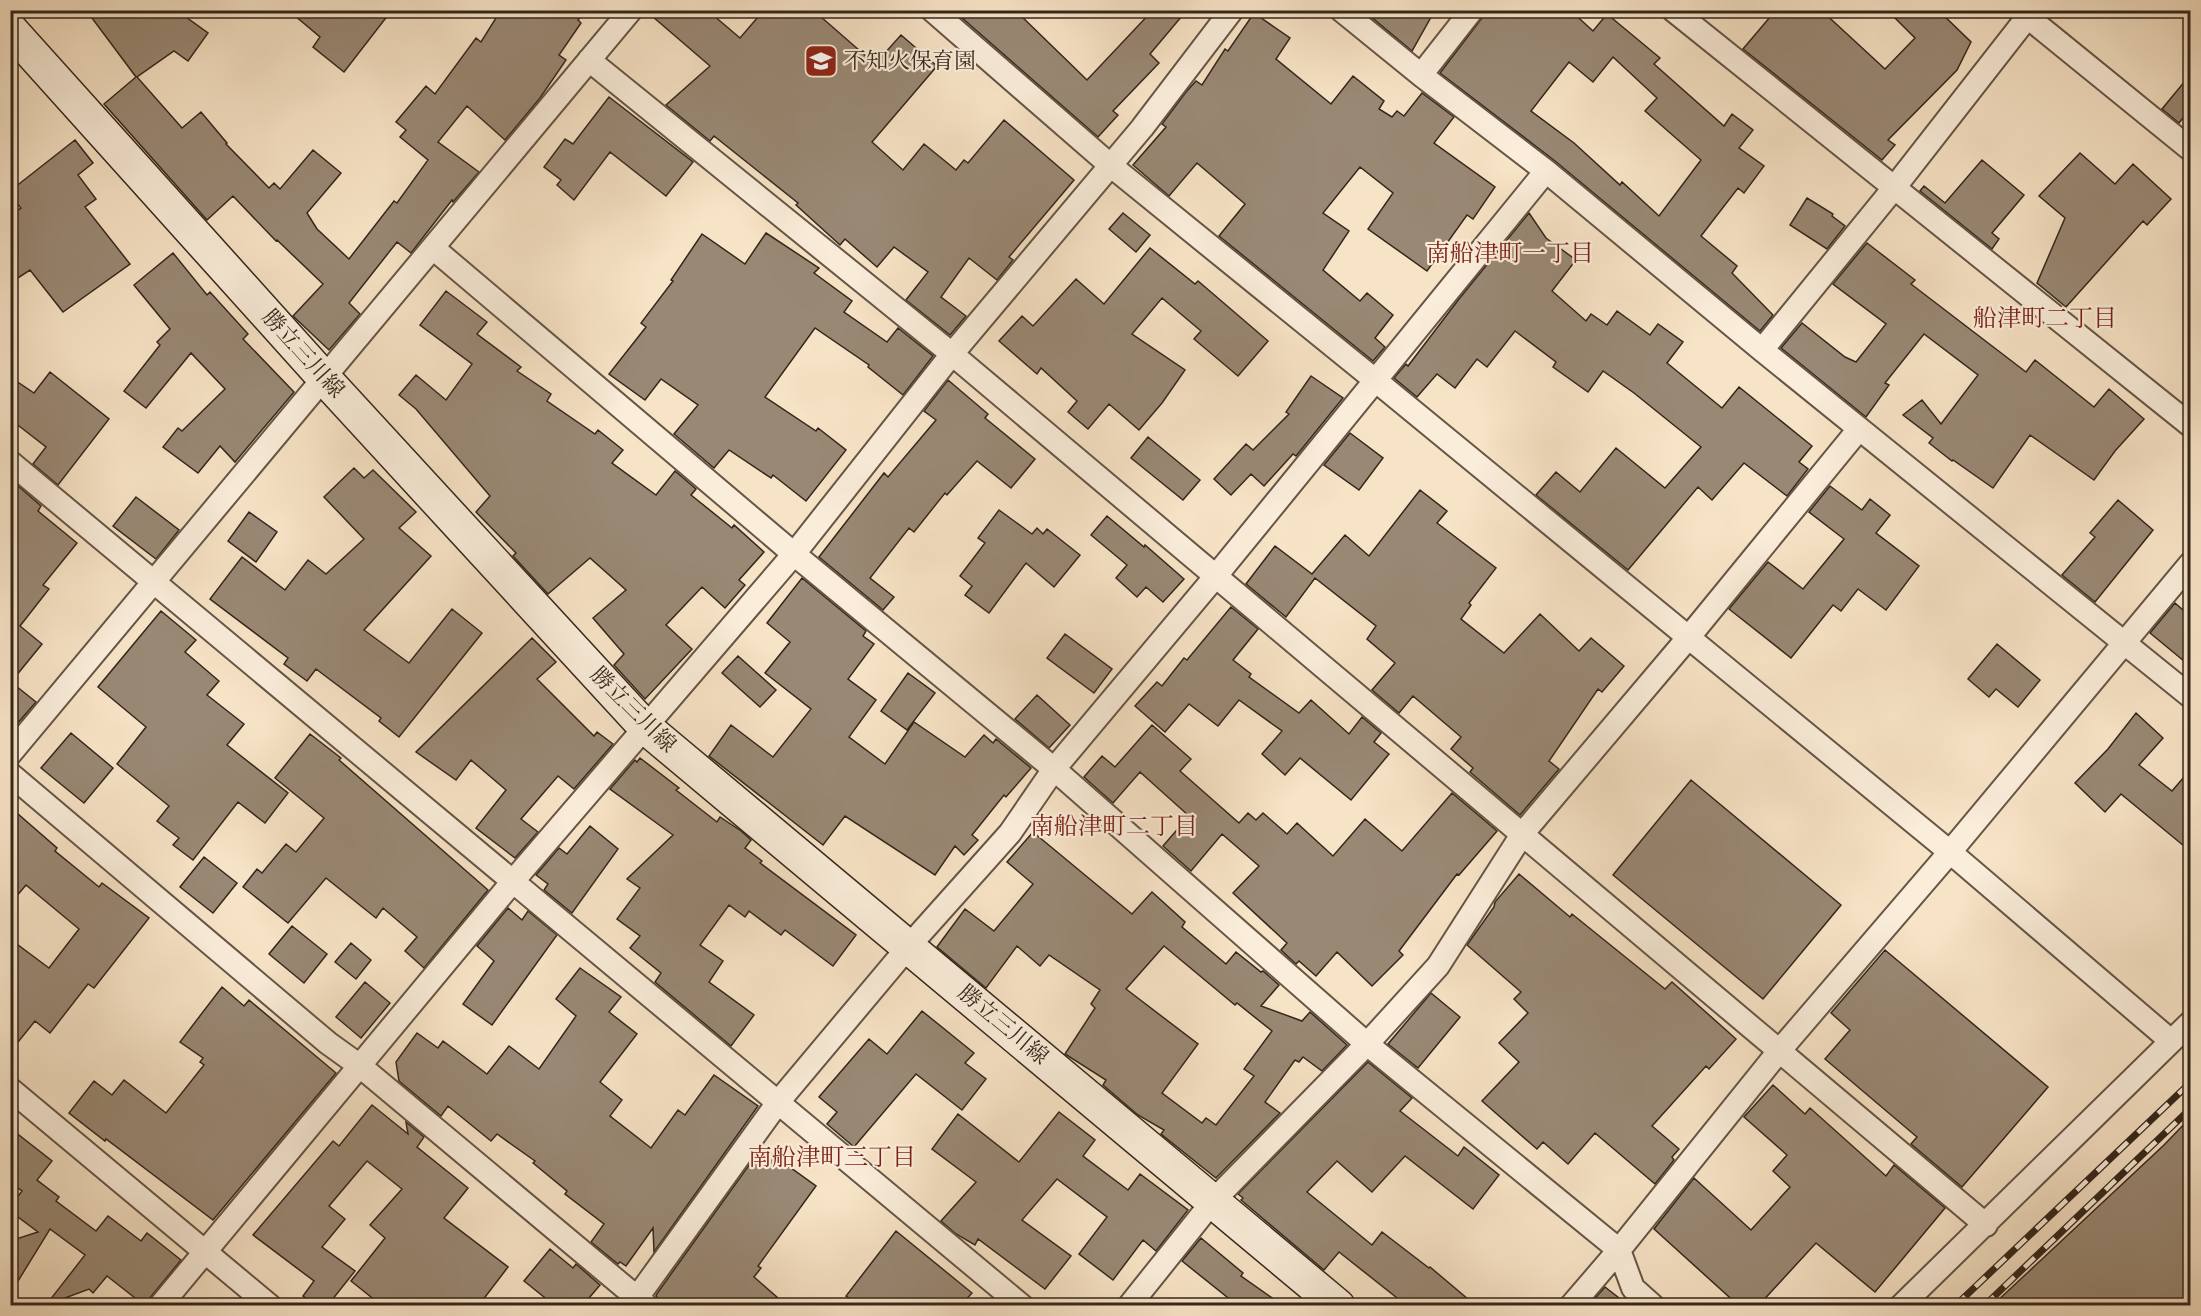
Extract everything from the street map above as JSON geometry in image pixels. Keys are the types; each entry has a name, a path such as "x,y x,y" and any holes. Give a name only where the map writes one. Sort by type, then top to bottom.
{"main road":[{"name":"勝立三川線","path":"10,29 324,378 645,727 1338,1305"}],"street":[{"path":"10,754 631,10"},
{"path":"932,10 1110,165 1376,380 1950,852 2171,1041"},
{"path":"160,1305 514,880 794,554 952,354 1142,128 1232,10"},
{"path":"1341,10 1546,171 1762,350 2190,696"},
{"path":"1421,75 1472,10"},
{"path":"1673,10 2190,425"},
{"path":"1762,350 1894,188 2026,13 2190,149"},
{"path":"589,60 952,354 1986,1225"},
{"path":"10,774 328,1043 360,1066 638,1303 779,1101 909,946 1010,833 1054,769 1215,577 1546,171"},
{"path":"433,248 794,554 1054,769 1367,1044 1619,1250 1633,1288 1653,1305"},
{"path":"1129,1305 1213,1201 1367,1044 1438,966 1523,833 1688,638 1859,429"},
{"path":"10,462 1022,1305"},
{"path":"1571,1305 1619,1250 1780,1050 1950,852 2190,564"},
{"path":"1901,1305 1986,1225 2190,1023"},
{"path":"10,1089 270,1305"}],"building":[{"path":"86,10 176,10 208,33 188,61 174,51 137,77 182,128 201,112 226,144 269,188 274,183 280,189 313,150 341,173 307,213 317,229 349,259 394,201 397,203 428,160 400,137 406,130 396,122 426,86 435,94 476,38 481,42 501,10 586,10 578,20 581,23 559,55 566,60 540,98 505,140 467,106 438,142 479,172 453,202 452,200 411,253 397,242 349,303 360,314 329,350 293,316 323,284 276,241 233,196 207,220 104,104 136,77"},
{"path":"288,10 392,10 344,72 313,47 320,37"},
{"path":"645,10 707,10 740,38 764,10 813,10 875,64 901,35 937,66 872,142 903,170 924,144 956,170 964,160 968,163 1004,120 1074,180 1009,257 1013,260 997,280 969,258 941,297 966,316 950,335 906,300 928,272 894,247 877,267 845,239 840,245 796,205 798,203 714,136 710,141 666,105 710,66"},
{"path":"953,10 1015,10 1087,80 1153,10 1187,10 1150,54 1159,63 1113,111 1118,115 1098,137"},
{"path":"1363,10 1435,10 1412,51"},
{"path":"1488,10 1570,10 1593,31 1607,14 1660,58 1654,64 1724,126 1732,114 1753,130 1739,148 1764,166 1744,193 1738,188 1701,236 1737,266 1732,273 1773,315 1760,331 1555,161 1440,73","holes":["1613,57 1657,98 1645,111 1701,160 1659,216 1622,182 1620,185 1574,143 1531,111 1569,62 1593,82"]},
{"path":"1776,10 1821,10 1885,69 1915,38 1887,10 1938,10 1971,42 1957,70 1888,140 1895,145 1882,160 1743,49"},
{"path":"1254,13 1290,38 1276,59 1331,104 1353,76 1384,101 1379,109 1392,117 1397,111 1404,116 1422,93 1454,117 1434,143 1495,187 1473,219 1467,215 1427,271 1368,229 1393,193 1360,167 1323,213 1349,231 1323,270 1360,301 1367,293 1393,315 1375,338 1385,347 1373,361 1219,236 1245,204 1197,163 1169,196 1133,165 1166,127 1162,124 1186,92 1196,81 1202,85 1225,49 1228,51"},
{"path":"2190,75 2190,109 2179,123 2162,109"},
{"path":"609,97 693,162 666,196 610,152 574,200 557,185 561,180 544,167 565,139 573,144"},
{"path":"75,140 93,163 78,175 96,199 85,207 130,264 63,312 30,270 10,283 10,216 21,208 10,195 10,191"},
{"path":"2080,153 2115,184 2133,164 2171,199 2147,225 2143,221 2066,307 2037,283 2065,218 2039,196"},
{"path":"1982,160 2024,195 1992,233 1999,239 1992,249 1920,191 1924,186 1945,203"},
{"path":"1807,198 1833,214 1832,216 1845,226 1827,249 1790,225"},
{"path":"1123,213 1150,235 1136,252 1109,229"},
{"path":"1529,213 1546,238 1576,260 1552,291 1586,321 1591,314 1607,325 1617,311 1650,335 1658,324 1683,342 1667,363 1722,408 1739,387 1812,446 1799,462 1808,469 1787,496 1744,463 1712,500 1698,487 1628,570 1536,495 1556,472 1580,492 1616,448 1665,488 1701,447 1603,371 1588,392 1553,367 1556,362 1515,331 1487,367 1477,359 1455,388 1437,374 1417,397 1394,378 1406,364 1408,366"},
{"path":"766,233 819,268 814,273 852,301 844,312 887,342 898,328 933,356 903,395 868,367 869,365 815,328 765,397 816,431 818,428 846,450 806,501 773,475 771,478 729,450 714,468 674,434 698,405 661,379 645,400 609,374 646,327 641,323 673,281 671,280 702,234 745,264"},
{"path":"1867,243 1915,280 1911,284 2026,372 2035,360 2094,407 2109,389 2144,419 2115,451 2094,480 2030,435 1993,488 1929,443 1933,438 1903,415 1922,400 1941,424 1978,375 1924,334 1885,383 1889,385 1866,417 1781,348 1802,323 1845,357 1856,362 1886,324 1833,284"},
{"path":"1150,248 1195,284 1198,281 1268,341 1238,376 1194,339 1201,331 1162,298 1132,334 1185,370 1162,403 1139,430 1109,404 1088,429 1068,412 1077,401 1041,368 1037,374 999,341 1022,316 1033,326 1076,279 1104,304"},
{"path":"173,253 207,295 210,292 248,334 243,339 294,392 235,462 220,446 198,473 163,447 178,428 182,431 225,389 191,353 146,408 124,391 160,345 157,342 170,329 134,285"},
{"path":"446,291 487,322 477,334 521,367 517,371 551,394 547,401 595,434 598,430 623,450 612,463 656,495 675,471 696,489 691,495 732,528 734,525 764,552 739,580 745,585 725,608 702,587 666,625 692,649 645,699 614,665 624,654 593,618 626,590 590,558 548,594 513,556 516,553 476,512 490,496 416,409 399,395 416,375 446,400 472,364 420,325"},
{"path":"50,372 109,419 58,485 33,464 46,447 10,419 10,377 34,393"},
{"path":"1311,376 1343,398 1296,456 1293,454 1264,486 1251,474 1231,495 1214,479 1246,444 1253,450 1289,414 1286,412"},
{"path":"948,380 988,414 985,418 1035,459 1011,488 977,461 947,495 945,493 914,532 909,528 870,578 894,597 883,610 819,557 884,473 888,477 936,420 924,411"},
{"path":"1350,433 1383,458 1359,490 1324,465"},
{"path":"1148,437 1200,480 1183,500 1131,458"},
{"path":"354,468 364,478 373,470 416,512 399,528 431,556 364,630 409,663 452,609 482,633 399,737 379,721 381,718 316,669 307,681 284,664 288,658 210,599 242,557 285,590 308,560 326,574 364,539 324,497"},
{"path":"17,485 41,506 38,511 77,543 43,585 49,589 20,626 42,644 11,682 36,702 10,732 10,493"},
{"path":"1830,486 1862,510 1870,499 1890,515 1876,533 1919,566 1886,610 1858,589 1841,611 1833,605 1791,658 1729,609 1768,562 1803,589 1844,539 1809,512"},
{"path":"1420,490 1447,511 1437,523 1496,568 1469,603 1471,605 1461,619 1504,653 1540,614 1579,651 1591,638 1624,666 1602,692 1598,689 1549,761 1559,769 1520,815 1470,772 1473,768 1451,749 1461,737 1413,696 1399,713 1372,690 1395,663 1367,639 1376,626 1315,578 1286,617 1246,584 1275,546 1312,574 1345,535 1369,556"},
{"path":"136,497 179,530 156,559 113,526"},
{"path":"2118,500 2153,530 2095,602 2062,575 2095,537 2090,533"},
{"path":"999,510 1032,534 1037,528 1043,534 1047,529 1080,555 1054,587 1026,563 989,613 965,595 972,586 960,576 985,543 978,538"},
{"path":"249,512 277,532 256,562 228,541"},
{"path":"1107,516 1184,579 1163,602 1146,587 1137,597 1116,578 1127,565 1091,535"},
{"path":"802,578 866,631 863,636 874,644 848,679 876,700 849,737 885,764 914,722 965,757 984,735 993,743 996,739 1031,768 1006,797 1004,795 972,835 978,840 964,855 955,846 935,875 845,816 823,845 709,756 731,725 773,757 811,709 765,673 790,642 767,623"},
{"path":"2175,603 2190,616 2190,666 2150,633"},
{"path":"1231,607 1258,629 1233,660 1251,674 1249,677 1299,713 1311,700 1349,734 1362,717 1381,733 1374,742 1389,754 1351,800 1300,758 1285,775 1262,754 1282,731 1239,700 1218,726 1189,704 1165,732 1135,706 1157,682 1162,686 1184,658 1187,660"},
{"path":"161,611 196,640 185,652 219,681 207,695 244,724 227,745 288,793 265,823 238,802 193,860 173,845 179,838 157,821 169,806 117,764 146,727 98,687"},
{"path":"1065,634 1112,669 1094,693 1047,658"},
{"path":"532,638 556,662 537,679 594,736 597,732 613,744 574,789 558,776 521,819 538,832 515,858 476,828 506,790 471,760 456,780 416,752"},
{"path":"1997,644 2040,680 2018,707 1996,689 1989,697 1968,679"},
{"path":"738,656 776,690 760,707 722,673"},
{"path":"908,673 935,693 907,730 881,711"},
{"path":"1037,695 1070,725 1049,748 1015,719"},
{"path":"2136,713 2163,738 2139,765 2172,791 2190,770 2190,851 2121,794 2105,812 2075,783 2108,749"},
{"path":"1152,725 1191,759 1180,771 1239,823 1248,813 1256,820 1263,813 1287,834 1297,823 1333,856 1365,819 1402,851 1452,793 1497,831 1459,875 1457,874 1399,951 1403,955 1372,986 1337,952 1316,976 1299,961 1296,964 1281,950 1287,943 1233,893 1259,866 1222,834 1191,871 1163,846 1189,816 1140,772 1113,803 1084,777 1102,756 1115,767"},
{"path":"71,733 113,768 84,803 41,768"},
{"path":"310,734 341,758 339,760 488,890 424,968 405,951 417,937 383,908 376,918 326,878 288,923 243,887 257,869 262,873 286,844 296,852 324,818 275,778"},
{"path":"640,758 679,788 676,790 717,822 720,817 741,831 751,840 745,848 762,861 760,863 856,935 833,966 785,930 781,935 749,911 745,917 729,905 700,945 723,961 709,982 754,1015 731,1046 655,982 661,973 630,948 640,936 617,919 640,888 627,879 673,835 610,789 635,760 637,762"},
{"path":"1691,780 1841,905 1763,999 1613,875"},
{"path":"10,807 57,848 55,851 99,887 102,883 149,918 94,988 88,984 50,1033 35,1021 10,1052 10,939 49,968 79,929 26,885 10,904"},
{"path":"590,826 618,849 572,913 544,890 548,884 536,875 559,848 567,854"},
{"path":"1033,832 1132,914 1152,892 1185,922 1182,927 1226,964 1236,952 1279,985 1261,1006 1302,1021 1310,1012 1347,1045 1322,1071 1303,1057 1299,1062 1295,1060 1265,1102 1280,1113 1216,1178 1161,1134 1164,1130 1138,1115 1103,1085 1106,1080 1065,1054 1095,1008 1091,1004 1100,990 1049,955 1040,966 1017,946 986,988 937,947 965,909 994,931 1033,884 1007,862","holes":["1164,946 1235,1005 1237,1003 1272,1031 1244,1069 1254,1076 1216,1125 1206,1118 1202,1123 1162,1093 1198,1044 1126,989"]},
{"path":"204,857 237,883 213,913 180,887"},
{"path":"1519,874 1570,917 1572,914 1665,989 1672,982 1736,1039 1709,1069 1706,1066 1652,1126 1679,1149 1672,1157 1674,1160 1655,1184 1595,1133 1568,1164 1543,1142 1537,1149 1482,1101 1519,1062 1499,1043 1528,1013 1514,999 1521,992 1467,945 1494,907 1495,902"},
{"path":"508,908 522,920 528,911 557,935 492,1025 463,1004 494,961 477,946"},
{"path":"292,926 327,954 304,983 269,954"},
{"path":"351,943 371,960 356,979 335,962"},
{"path":"1885,950 2048,1087 1962,1187 1911,1144 1917,1137 1825,1059 1850,1030 1831,1013"},
{"path":"580,968 621,997 609,1012 637,1034 600,1082 622,1100 610,1116 651,1148 678,1110 685,1115 714,1075 758,1106 654,1252 653,1228 626,1266 620,1262 618,1264 591,1242 604,1224 565,1194 567,1191 533,1163 535,1161 497,1134 491,1141 448,1106 441,1116 399,1081 396,1062 417,1033 438,1048 443,1041 487,1074 509,1046 539,1069 576,1016 556,999"},
{"path":"365,982 390,1003 361,1038 336,1017"},
{"path":"222,987 244,1006 249,1000 336,1073 213,1220 69,1113 94,1081 112,1095 124,1080 166,1113 204,1065 200,1062 203,1058 180,1042"},
{"path":"1431,993 1460,1017 1418,1068 1388,1044"},
{"path":"922,1011 974,1053 965,1063 986,1079 962,1110 916,1074 854,1147 827,1124 837,1112 819,1097 869,1039 887,1054"},
{"path":"1368,1062 1412,1098 1400,1111 1458,1156 1464,1147 1499,1175 1473,1209 1405,1156 1372,1192 1337,1161 1307,1192 1372,1245 1382,1232 1430,1267 1475,1305 1406,1305 1339,1252 1324,1270 1241,1200 1243,1198 1238,1194"},
{"path":"1773,1085 1805,1114 1810,1108 1886,1176 1894,1165 1945,1208 1875,1292 1816,1243 1759,1305 1738,1305 1654,1229 1694,1178 1751,1230 1790,1187 1773,1171 1787,1155 1744,1117"},
{"path":"372,1105 408,1134 406,1122 424,1137 417,1147 468,1188 444,1218 508,1267 479,1305 381,1305 351,1281 385,1238 370,1225 402,1189 367,1161 329,1206 345,1219 322,1247 355,1271 328,1305 316,1305 303,1296 314,1281 253,1235 333,1141 339,1146"},
{"path":"1059,1112 1095,1140 1083,1156 1128,1190 1140,1174 1188,1210 1156,1251 1143,1240 1113,1280 1079,1254 1107,1217 1057,1179 1022,1220 1071,1256 1045,1289 978,1239 975,1245 956,1234 941,1221 976,1182 932,1149 958,1114 1019,1162"},
{"path":"2190,1118 2190,1305 1993,1305 2164,1145"},
{"path":"10,1128 52,1161 37,1180 59,1197 56,1201 96,1231 108,1216 141,1241 147,1233 181,1260 144,1305 107,1276 93,1293 89,1289 46,1305 85,1255 50,1229 10,1294 10,1241 38,1232 10,1211 10,1207 22,1191 10,1182"},
{"path":"762,1147 816,1186 758,1266 761,1268 754,1277 786,1305 660,1305 656,1295"},
{"path":"896,1231 972,1293 961,1305 858,1305 846,1296"},
{"path":"1201,1238 1243,1273 1241,1276 1282,1305 1237,1305 1182,1261"},
{"path":"550,1249 573,1268 576,1264 600,1285 583,1305 554,1305 524,1281"},
{"path":"1605,1287 1628,1305 1589,1305"}],"railway":[{"path":"1955,1306 2190,1083"},
{"path":"1984,1306 2190,1109"}],"place":[{"name":"不知火保育園","path":"821,61"}],"district":[{"name":"南船津町一丁目","path":"1510,254"},
{"name":"船津町二丁目","path":"2045,319"},
{"name":"南船津町二丁目","path":"1114,827"},
{"name":"南船津町三丁目","path":"832,1158"}]}
